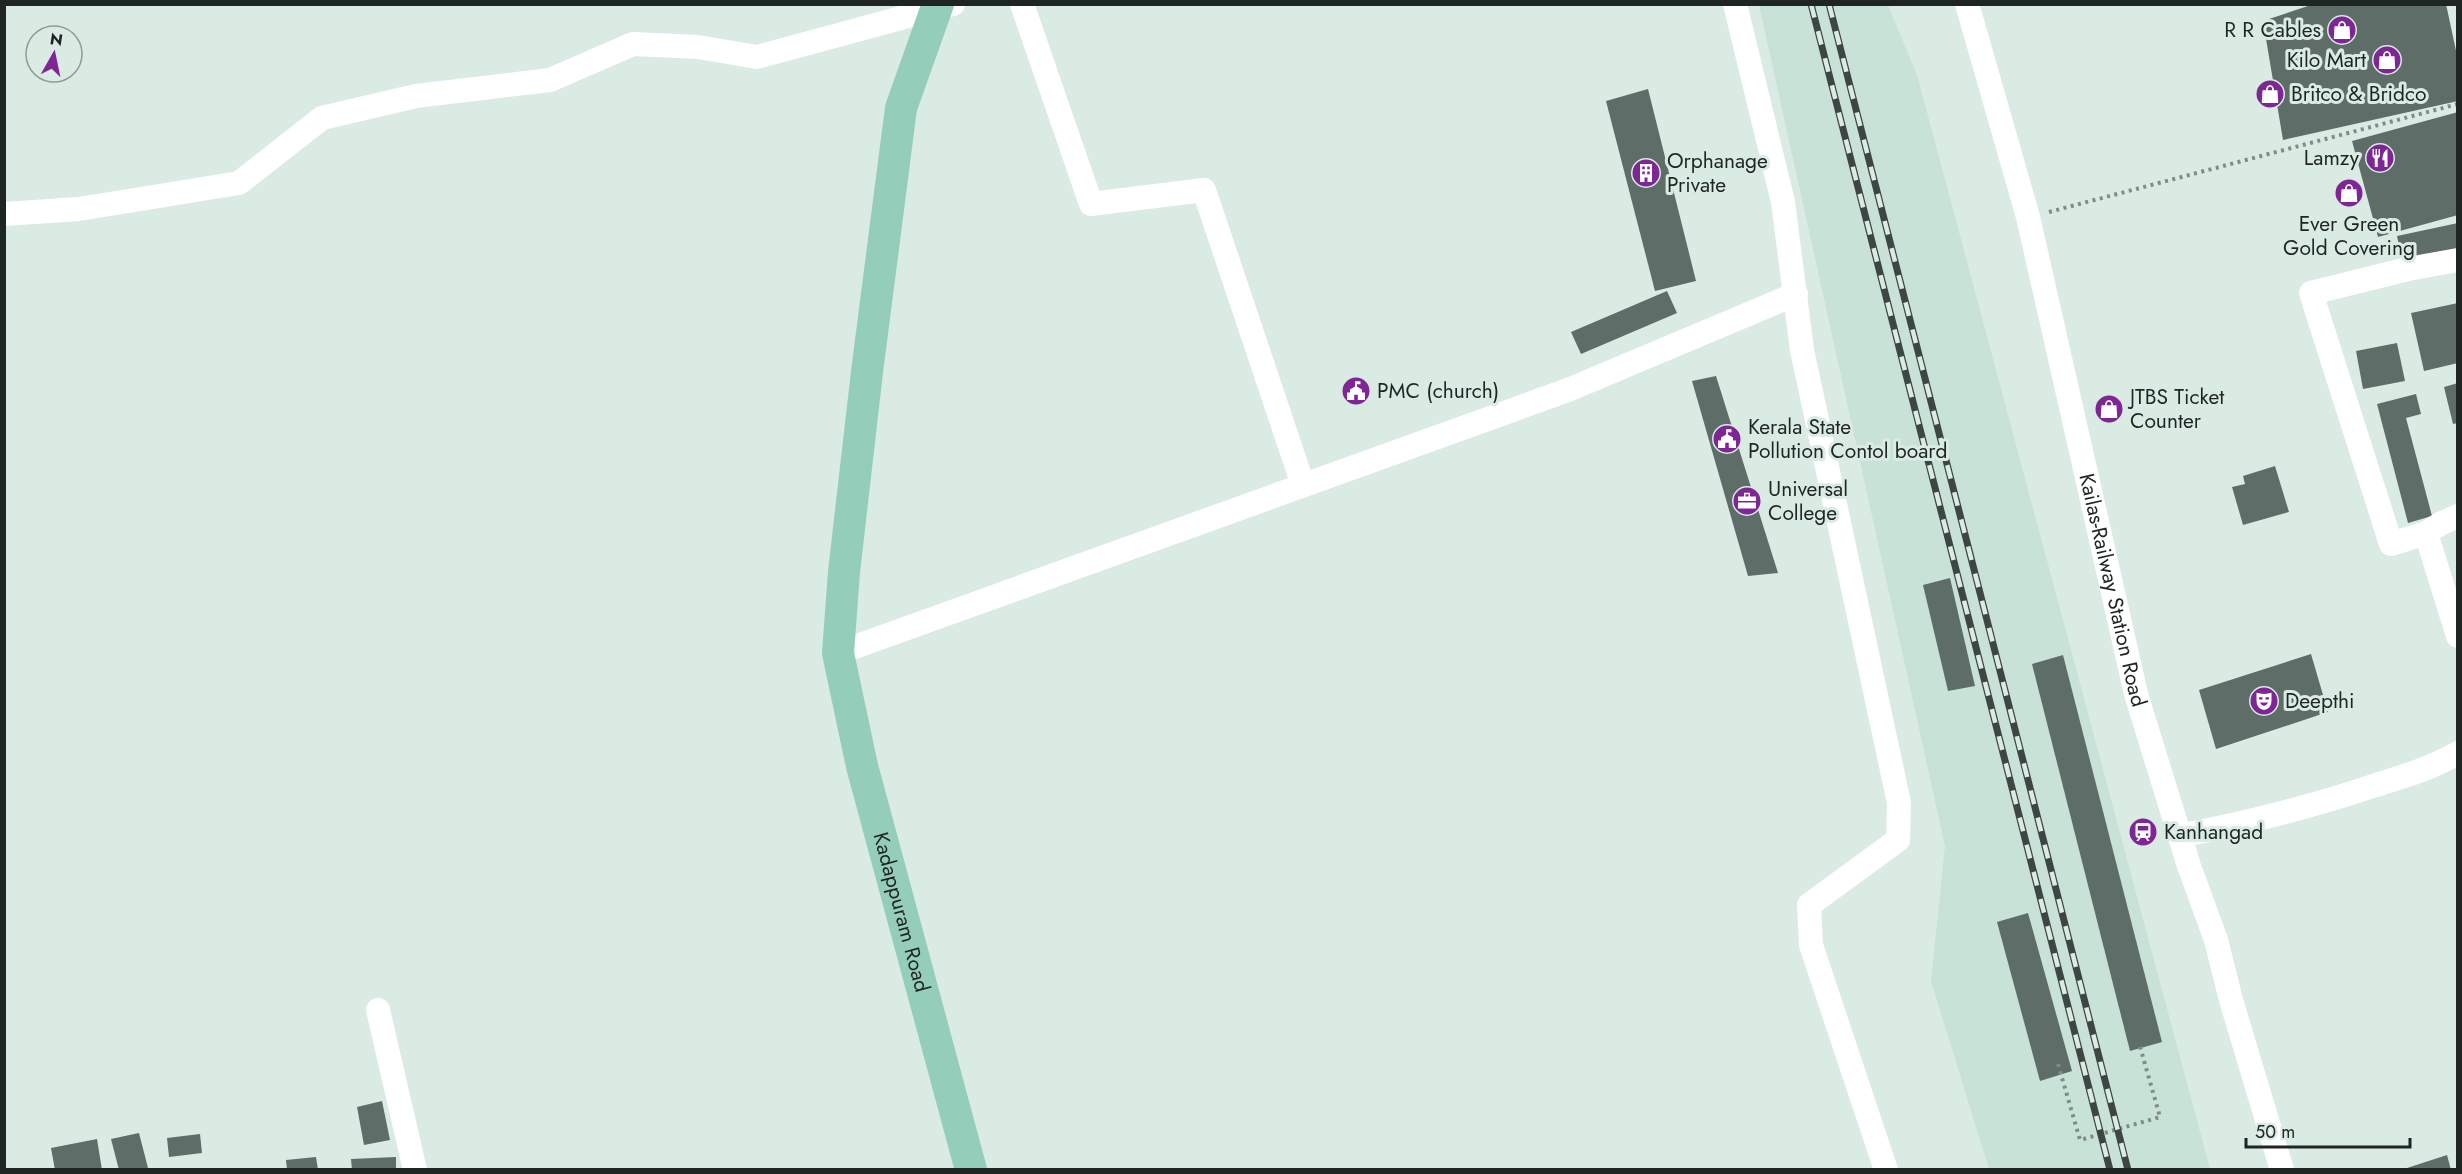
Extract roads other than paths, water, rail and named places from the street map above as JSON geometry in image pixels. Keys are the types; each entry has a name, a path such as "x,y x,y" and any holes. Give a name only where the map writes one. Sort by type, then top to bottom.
{"main road":[{"name":"Kadappuram Road","path":"942,6 901,108 867,372 844,572 838,653 862,766 972,1170"}],"street":[{"path":"1022,4 1092,204 1204,189 1303,485"},
{"path":"1736,4 1783,202 1802,350 1899,803 1898,840 1809,904 1811,945 1886,1170"},
{"name":"Kailas-Railway Station Road","path":"1967,4 2028,218 2136,694 2180,836 2216,940 2231,1000 2282,1170"},
{"path":"4,214 79,209 239,183 322,118 416,96 549,80 633,44 698,47 757,57 942,6"},
{"path":"2457,260 2408,269 2311,293 2391,544 2426,533 2457,516"},
{"path":"838,653 1568,390 1796,294"},
{"path":"2426,533 2457,636"},
{"path":"2180,836 2267,818 2314,805 2435,766 2457,753"},
{"path":"378,1010 416,1170"}],"railway":[{"path":"1811,4 2110,1170"},
{"path":"1829,4 2128,1170"}],"place":[{"name":"R R Cables","path":"2342,30"},
{"name":"Kilo Mart","path":"2387,60"},
{"name":"Britco & Bridco","path":"2270,94"},
{"name":"Lamzy","path":"2380,158"},
{"name":"Orphanage Private","path":"1646,173"},
{"name":"Ever Green Gold Covering","path":"2349,193"},
{"name":"PMC (church)","path":"1356,391"},
{"name":"JTBS Ticket Counter","path":"2109,409"},
{"name":"Kerala State Pollution Contol board","path":"1727,439"},
{"name":"Universal College","path":"1747,501"},
{"name":"Deepthi","path":"2264,701"},
{"name":"Kanhangad","path":"2143,832"}]}
